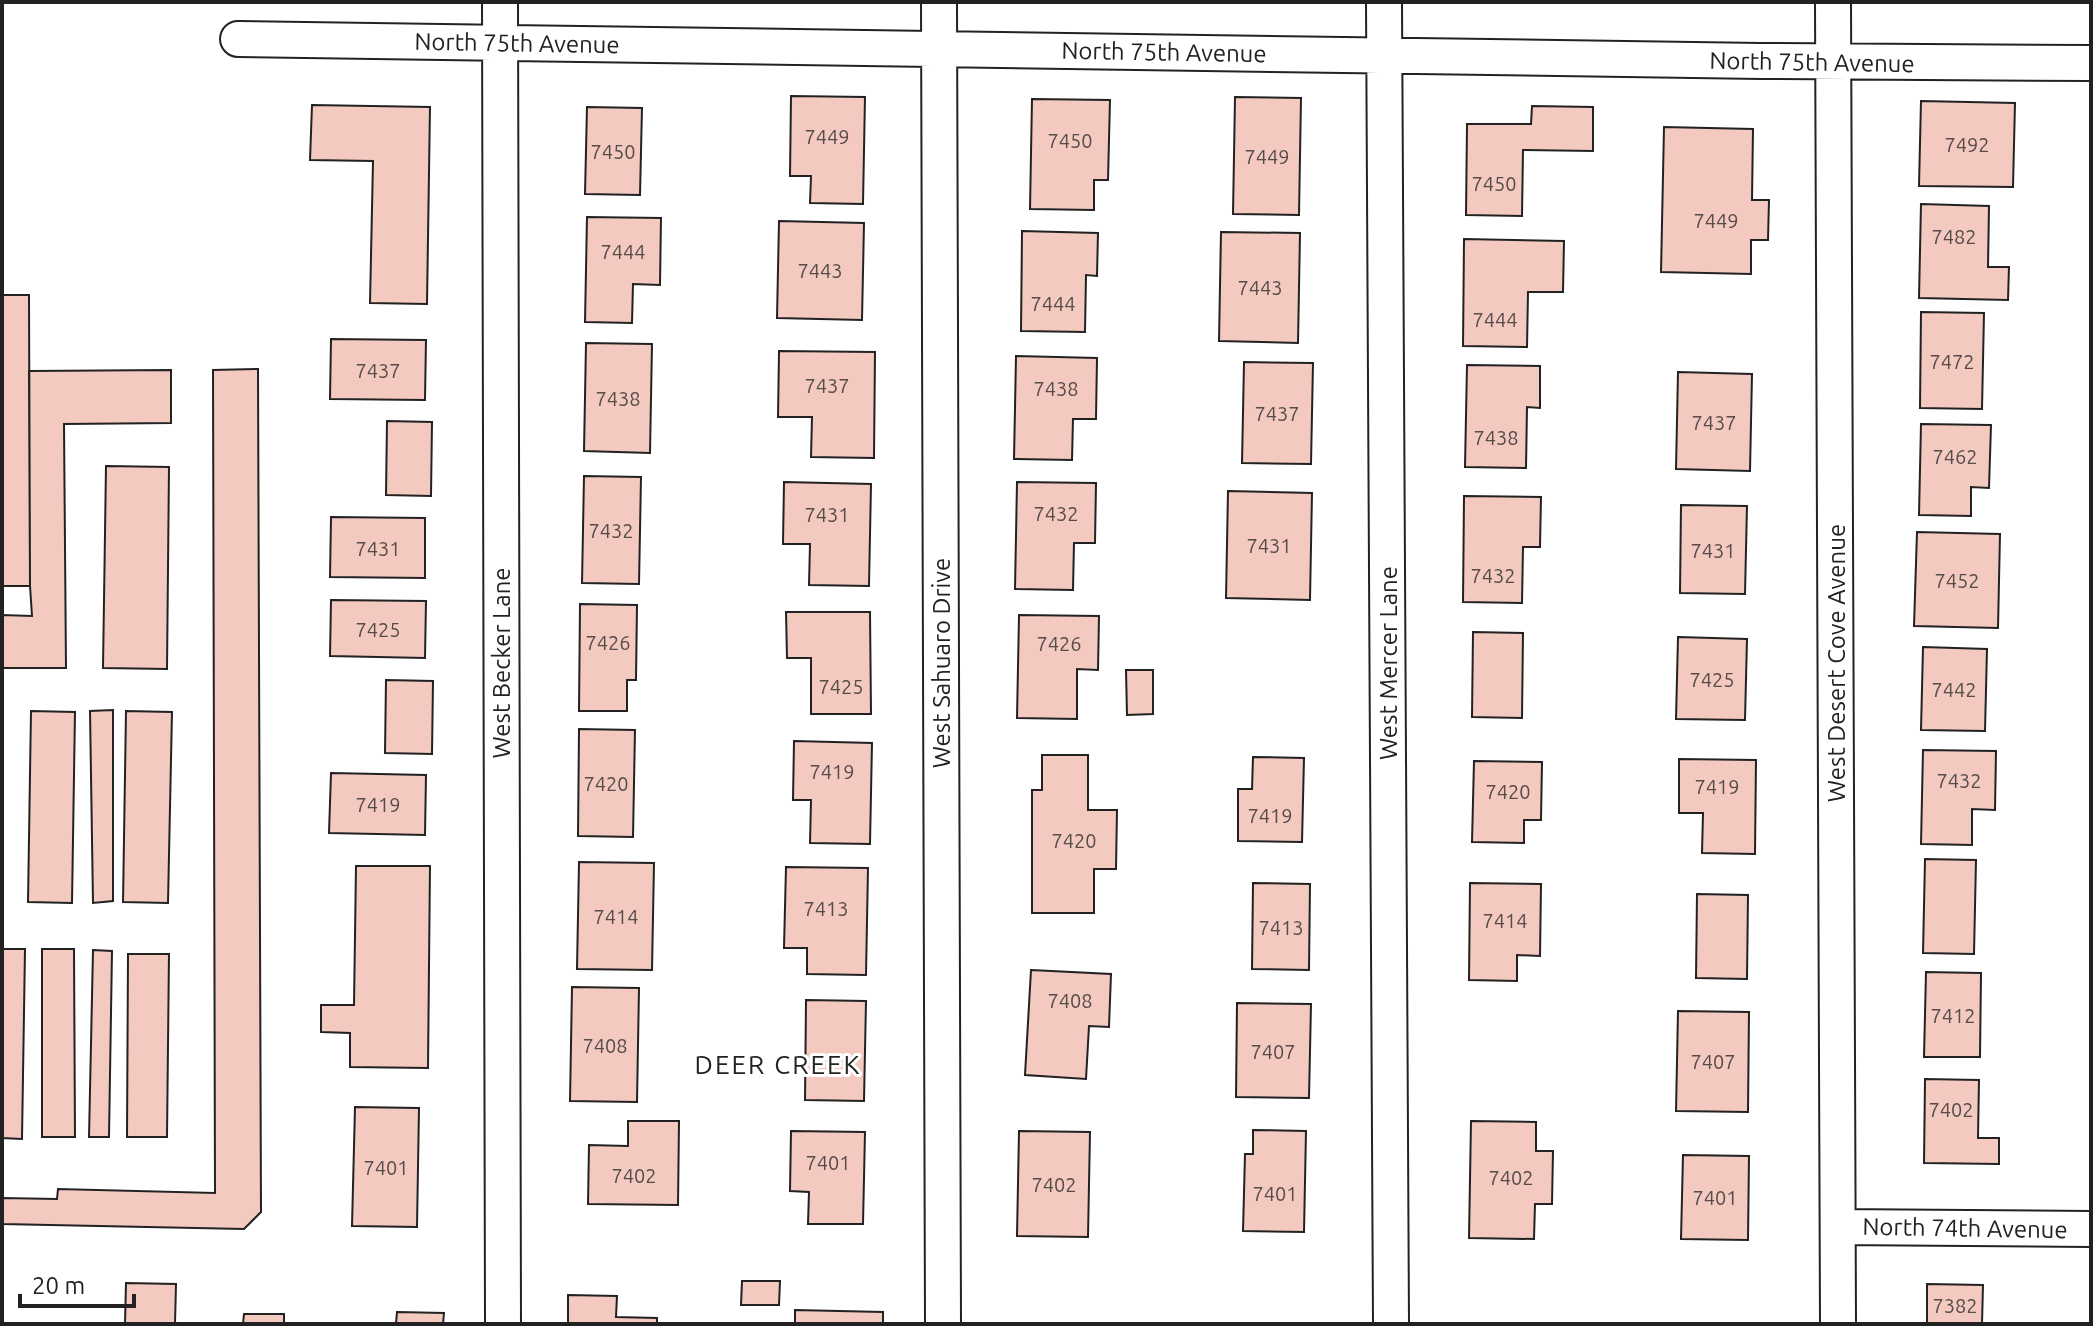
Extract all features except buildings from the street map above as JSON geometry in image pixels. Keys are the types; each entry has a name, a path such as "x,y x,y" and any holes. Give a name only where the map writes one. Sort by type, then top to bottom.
{"street":[{"name":"West Becker Lane","path":"500,2 503,1324"},
{"name":"West Sahuaro Drive","path":"939,2 943,1324"},
{"name":"West Mercer Lane","path":"1384,2 1391,1324"},
{"name":"West Desert Cove Avenue","path":"1833,2 1838,1324"},
{"name":"North 75th Avenue","path":"238,39 2091,63"},
{"name":"North 74th Avenue","path":"1838,1227 2091,1229"}],"district":[{"name":"DEER CREEK","path":"778,1064"}]}
